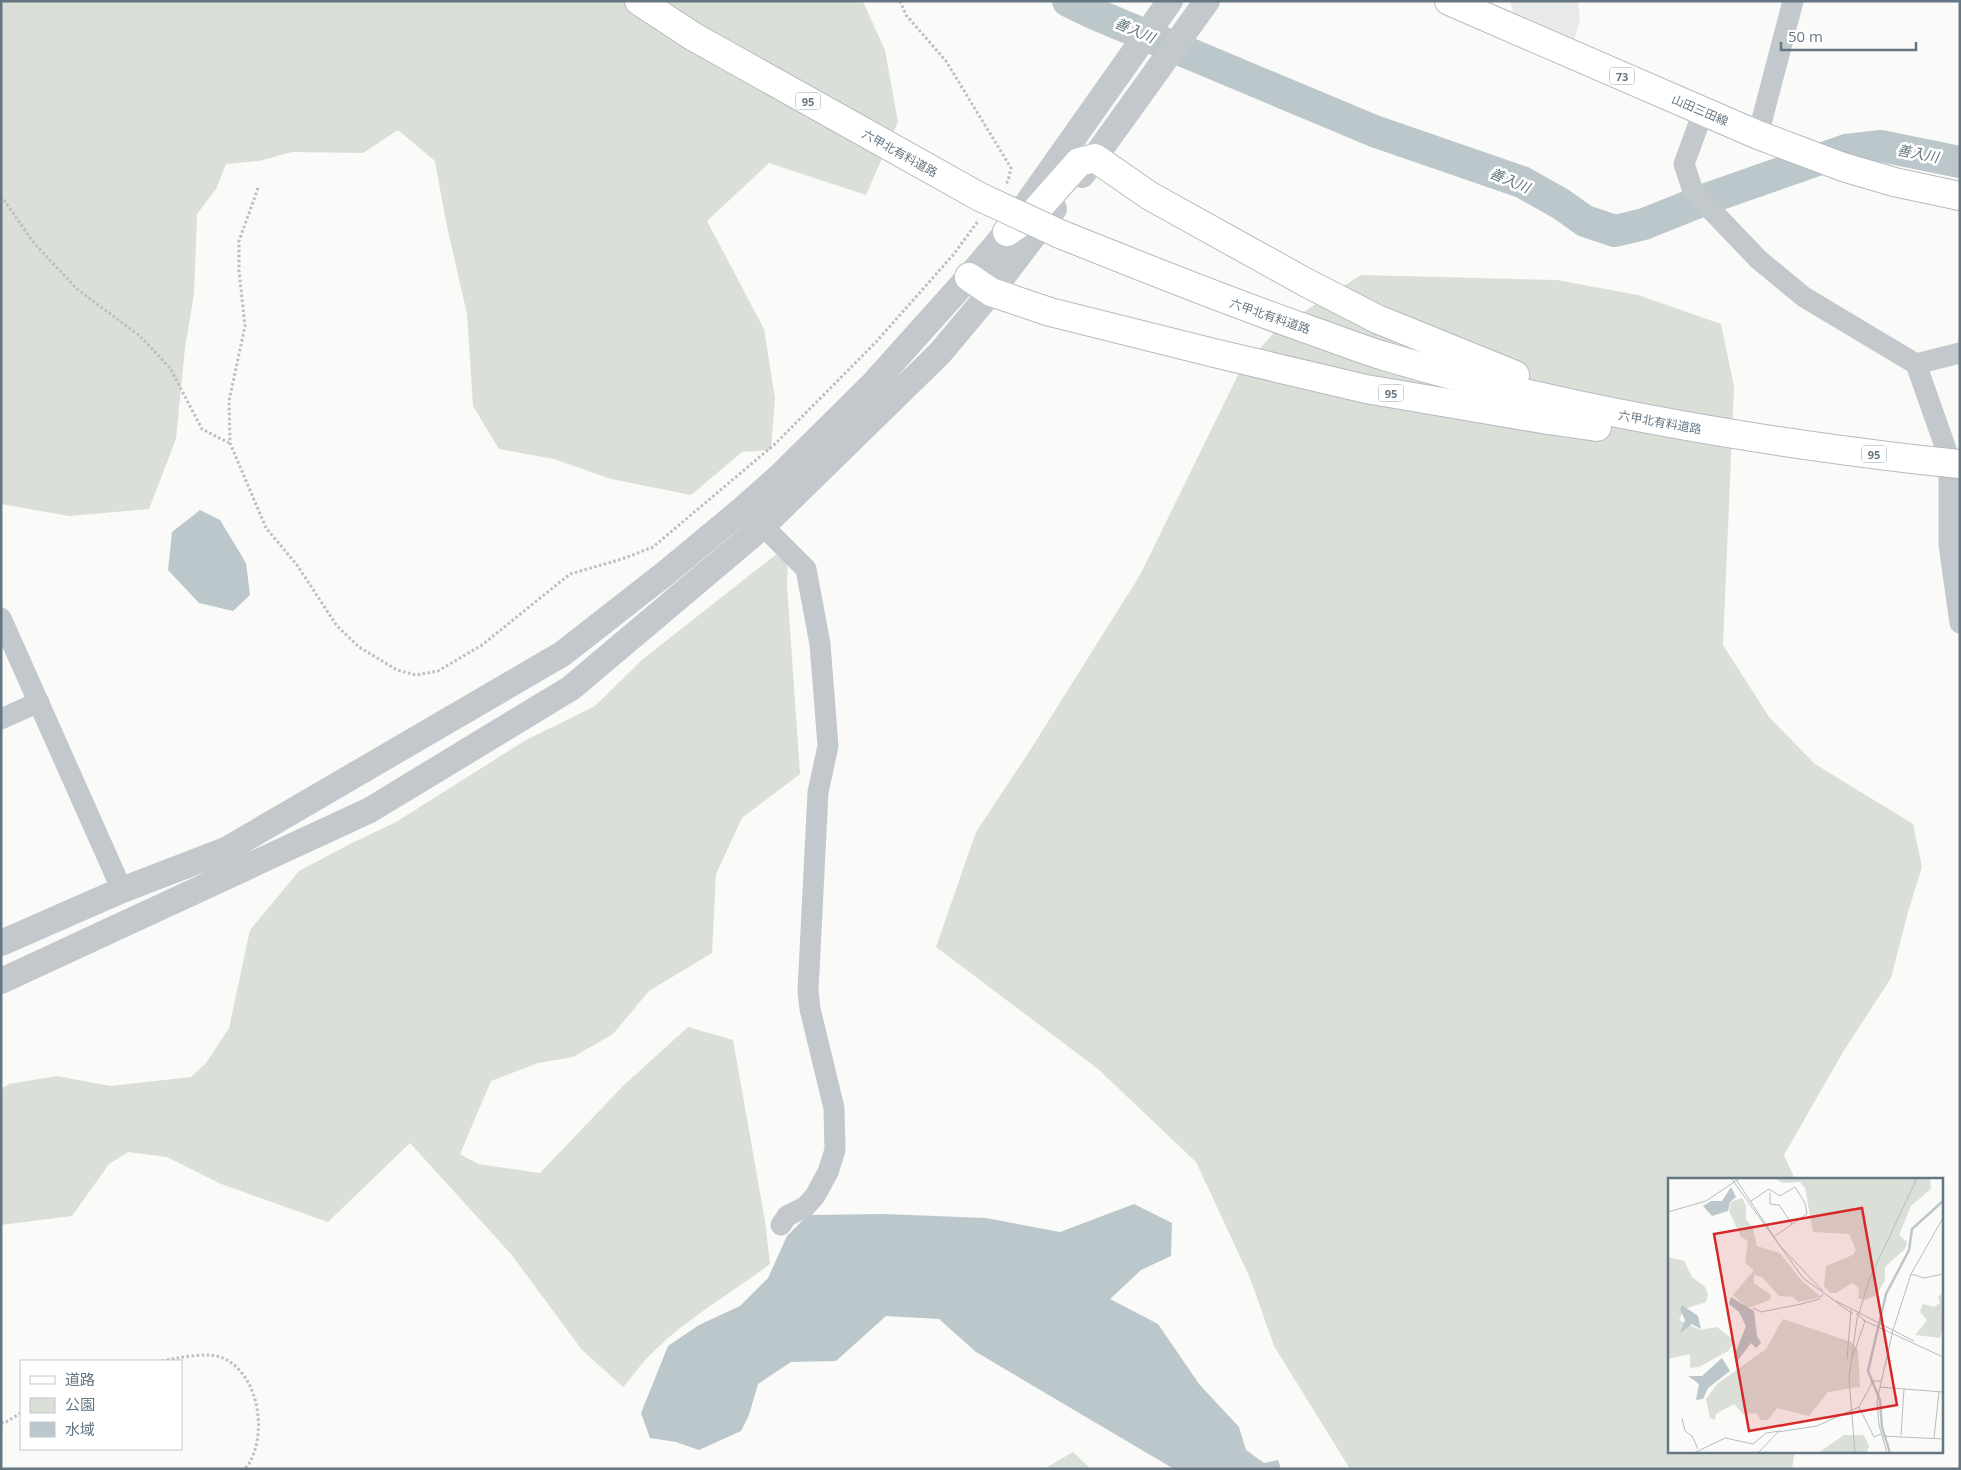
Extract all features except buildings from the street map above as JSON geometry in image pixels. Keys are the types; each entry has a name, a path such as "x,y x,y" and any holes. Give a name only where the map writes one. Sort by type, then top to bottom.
{"main road":[{"name":"六甲北有料道路","path":"639,1 694,38 988,201 1060,234 1231,303 1382,356 1622,416 1828,449 1960,464"},
{"name":"山田三田線","path":"1449,1 1758,135 1843,167 1894,182 1960,196"},
{"path":"1007,232 1033,214 1080,162 1095,158"},
{"name":"95","path":"1095,158 1150,196 1305,282 1377,319 1622,416"},
{"name":"95","path":"980,285 1050,312 1366,389 1548,420 1740,446 1828,449"}],"street":[{"path":"1,942 122,890 226,850 562,654 744,508 781,475 873,384 980,285 1095,158 1207,1"},
{"path":"1758,135 1793,1"},
{"path":"1,981 370,810 571,688 763,526 940,353 980,285 1007,232 1164,8"},
{"path":"1703,112 1684,164 1693,191 1759,260 1804,297 1916,364 1946,449 1949,476 1949,546 1960,623"},
{"path":"1916,364 1960,353"},
{"path":"744,508 806,569 820,644 828,746 818,792 808,991 810,1009 834,1108 835,1150 828,1172 815,1196 805,1207 786,1216 781,1225"},
{"path":"1,618 122,890"},
{"path":"1,719 39,702"}],"path":[{"path":"258,188 239,241 239,271 245,326 229,401 230,444 266,528 297,565 337,626 359,647 397,670 416,675 438,671 482,645 570,574 622,559 653,547 776,444 876,342 953,255 988,201 1008,181 1011,168 946,62 906,15 900,1"},
{"path":"1,196 34,244 77,289 140,336 170,368 202,428 230,444"},
{"path":"167,1360 188,1356 221,1356 238,1366 249,1383 258,1414 258,1442 249,1466 244,1469"},
{"path":"1,1423 20,1414"}],"shaded area":[{"path":"1510,1 1578,1 1580,21 1574,40 1513,12"}],"green space":[{"path":"1,1 862,1 885,50 898,122 866,195 769,163 707,221 764,329 775,398 771,450 742,452 691,495 611,479 554,459 499,449 473,406 467,314 446,222 435,161 398,130 363,153 292,152 259,161 226,164 216,189 197,214 194,294 185,348 176,439 149,509 69,516 1,504"},
{"path":"1361,275 1557,280 1638,295 1721,324 1734,386 1723,645 1769,717 1815,764 1913,824 1922,867 1891,978 1843,1052 1784,1155 1795,1178 1668,1178 1668,1452 1795,1452 1792,1469 1350,1469 1274,1346 1250,1278 1196,1162 1098,1069 936,947 976,832 1029,752 1140,575 1240,371 1277,329"},
{"path":"788,545 787,585 800,774 742,818 716,874 712,953 649,991 613,1034 573,1057 538,1063 491,1081 460,1154 478,1164 540,1173 624,1085 688,1027 733,1040 765,1221 770,1264 680,1328 645,1360 623,1387 582,1350 511,1254 410,1143 328,1222 221,1184 167,1157 128,1152 109,1164 72,1216 1,1225 1,1089 9,1084 57,1076 110,1086 191,1077 206,1063 229,1028 250,930 299,871 396,822 526,740 595,706 643,659"},
{"path":"1073,1452 1091,1469 1044,1469"}],"water":[{"path":"200,510 220,520 246,563 250,595 233,611 199,603 168,570 172,532"},
{"path":"1134,1204 1172,1223 1171,1256 1141,1270 1110,1299 1158,1324 1199,1384 1239,1427 1246,1450 1264,1463 1278,1460 1281,1469 1174,1469 976,1352 939,1319 886,1316 836,1361 791,1362 758,1384 749,1415 741,1431 699,1450 676,1442 650,1438 641,1413 668,1346 699,1325 740,1306 768,1278 787,1236 808,1215 884,1214 986,1218 1060,1232"}],"waterway":[{"name":"善入川","path":"1068,1 1374,131 1522,182 1561,204 1585,221 1615,231 1644,224 1709,198 1846,150 1881,146 1960,162"}]}
